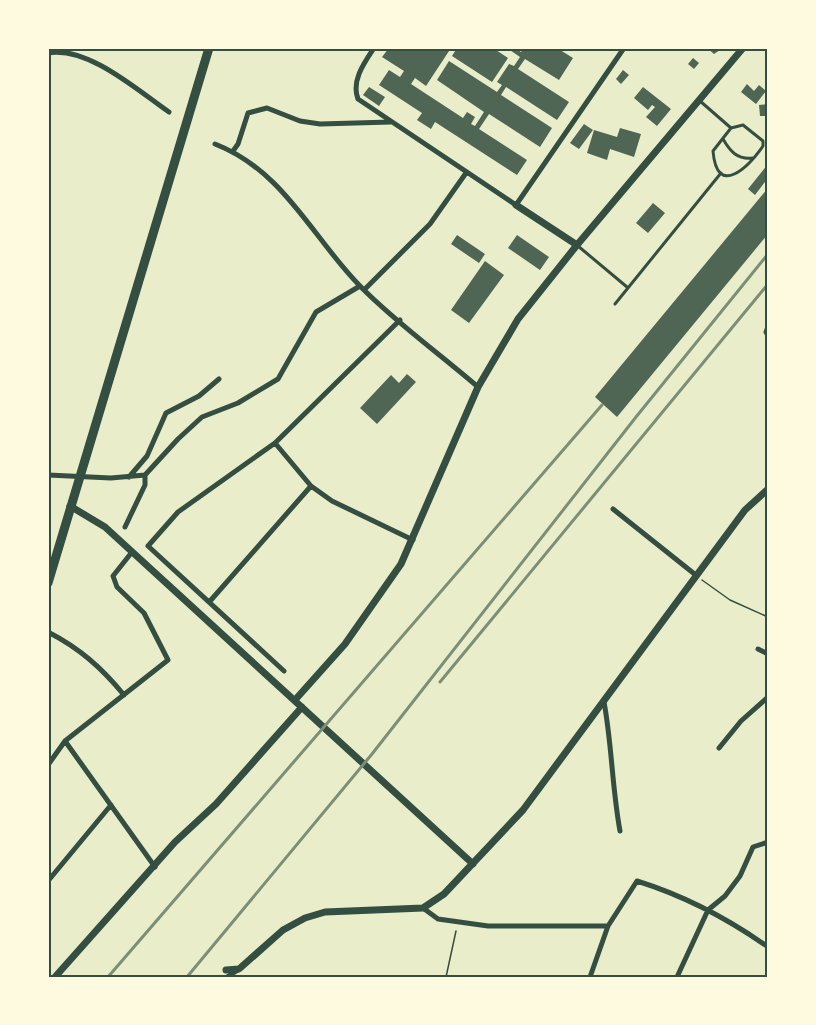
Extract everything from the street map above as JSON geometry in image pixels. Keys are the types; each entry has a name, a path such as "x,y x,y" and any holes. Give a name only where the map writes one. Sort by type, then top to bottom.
{"highway":[{"path":"48,584 209,48"}],"street":[{"path":"374,48 359,70 355,92 357,99 577,245"},
{"path":"516,205 624,48"},
{"path":"295,700 345,644 377,602 413,540 478,387 518,319 577,245 743,48"},
{"path":"48,53 63,50 88,59 169,112"},
{"path":"233,151 238,144 248,113 267,108 300,121 320,124 393,122"},
{"path":"215,144 233,151 271,180 299,207 362,288 478,387"},
{"path":"51,475 128,478 145,475 202,417 238,403 278,379 316,312 362,288 430,224 466,172"},
{"path":"284,671 211,600 148,546 178,512 275,443 400,320"},
{"path":"128,478 147,456 166,413 199,396 219,379"},
{"path":"275,443 311,486 332,501 413,540"},
{"path":"125,527 146,485 145,475"},
{"path":"211,600 311,486"},
{"path":"227,973 239,969 283,930 305,918 326,912 423,908 444,894 523,810 745,510 768,489"},
{"path":"70,506 99,523 132,552 473,864"},
{"path":"613,509 697,576"},
{"path":"48,765 65,741 168,660 144,613 117,587 113,576 132,552"},
{"path":"48,632 77,647 103,669 124,695"},
{"path":"758,649 768,654"},
{"path":"719,748 741,721 768,697"},
{"path":"604,702 610,735 612,789 620,831"},
{"path":"55,977 175,842 216,804 302,707"},
{"path":"65,741 155,867"},
{"path":"48,881 111,805"},
{"path":"677,977 708,910 725,896 740,876 753,847 768,842"},
{"path":"590,977 608,927 637,881 673,893 708,910 768,947"},
{"path":"423,908 438,919 488,926 608,927"}],"lane":[{"path":"699,100 731,128"},
{"path":"743,125 763,141 754,158 742,172 731,176 721,172 714,164 713,151 731,128 743,125"},
{"path":"723,139 734,155 744,159 754,158"},
{"path":"615,304 721,172"},
{"path":"577,245 627,288"},
{"path":"768,324 765,332 768,338"}],"path":[{"path":"697,576 730,600 768,617"},
{"path":"446,977 458,922"}],"building":[{"path":"389,48 451,48 426,86 415,78 411,84 463,118 467,112 475,117 471,124 475,126 484,112 437,80 449,61 497,92 502,85 497,82 509,64 514,66 520,57 507,48 515,48 521,52 524,48 557,48 573,58 559,80 525,59 518,69 569,102 557,120 506,87 501,95 552,128 540,147 489,114 479,129 527,160 517,175 435,122 431,129 417,120 422,113 379,85 389,70 400,77 404,71 382,57"},
{"path":"457,48 493,48 508,58 492,82 452,56"},
{"path":"707,48 723,48 714,54"},
{"path":"693,58 699,63 694,69 688,64"},
{"path":"623,70 629,75 621,84 616,79"},
{"path":"747,84 754,91 759,85 766,91 756,104 741,92"},
{"path":"369,87 385,97 379,106 363,95"},
{"path":"643,87 671,109 657,126 646,117 655,107 652,105 648,110 634,98"},
{"path":"768,104 768,116 760,116 759,105"},
{"path":"584,124 593,130 579,149 570,143"},
{"path":"620,128 641,134 634,157 610,149 607,160 587,153 594,130 617,137"},
{"path":"768,164 768,178 755,195 748,189"},
{"path":"768,188 768,234 617,417 595,397"},
{"path":"653,203 665,213 648,233 636,223"},
{"path":"457,235 485,254 479,263 451,244"},
{"path":"517,235 549,257 540,270 508,248"},
{"path":"485,261 504,275 469,323 451,310"},
{"path":"407,374 416,382 377,424 360,408 391,375 399,383"}],"railway":[{"path":"187,977 372,754 636,417 768,254"},
{"path":"440,682 768,284"},
{"path":"108,977 602,405"}]}
